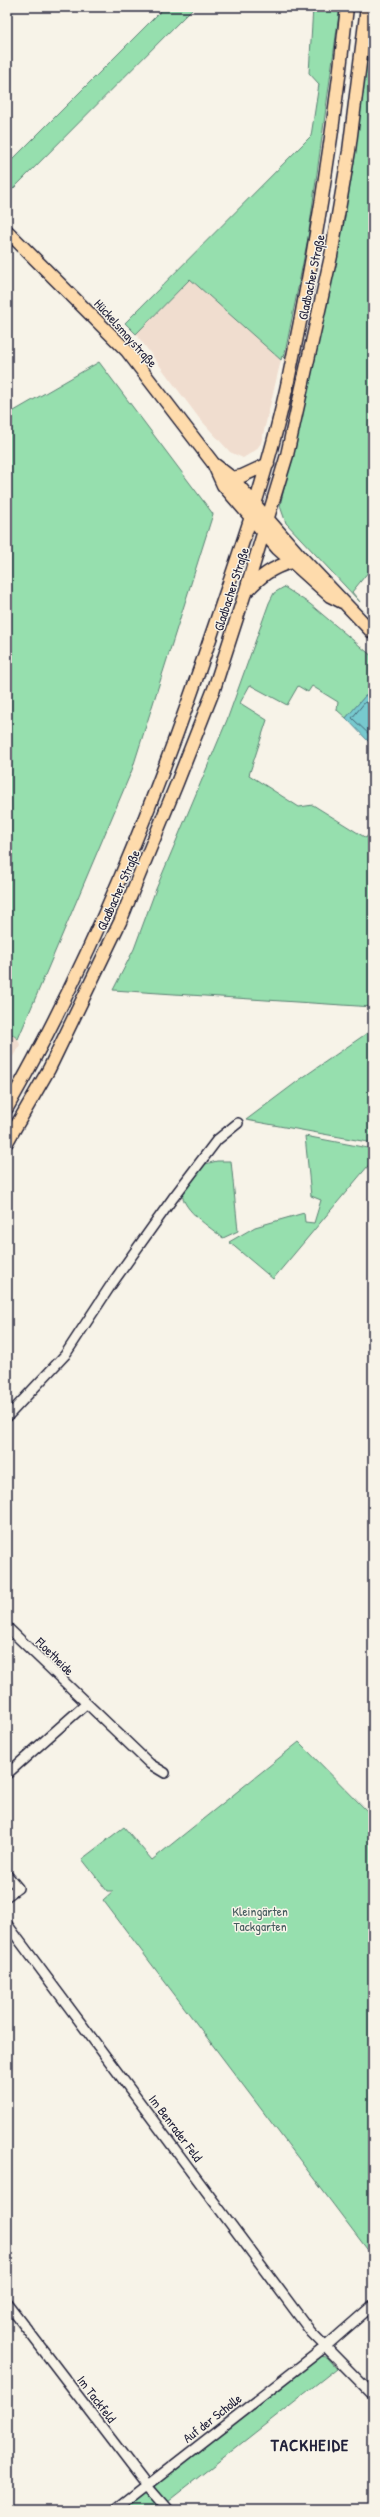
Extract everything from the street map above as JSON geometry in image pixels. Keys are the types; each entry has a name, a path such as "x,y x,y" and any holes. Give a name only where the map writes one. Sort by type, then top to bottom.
{"main road":[{"name":"Gladbacher Straße","path":"7,1108 63,1006 134,850 196,682 254,502 268,464 289,377 330,150 347,7"},
{"name":"Gladbacher Straße","path":"7,1142 49,1069 120,922 214,689 245,593 287,455 331,256 349,151 367,7"},
{"name":"Hückelsmaystraße","path":"7,232 127,351 213,463 223,485 291,562 330,596 342,602"},
{"name":"Hückelsmaystraße","path":"213,463 232,478 299,556 335,591 342,602 373,633"},
{"path":"232,478 242,476 268,464"},
{"path":"245,593 263,574 274,567 291,562"}],"street":[{"path":"7,1417 65,1355 111,1284 183,1185 218,1140 238,1124"},
{"name":"Floetheide","path":"7,1627 150,1764 165,1773"},
{"path":"7,1774 86,1704"},
{"path":"7,1874 18,1888 7,1896"},
{"name":"Im Benrader Feld","path":"7,1924 93,2042 325,2347 373,2395"},
{"name":"Im Tackfeld","path":"7,2304 147,2486 168,2510"},
{"path":"325,2347 373,2306"},
{"name":"Auf der Scholle","path":"116,2510 325,2347"}],"shaded area":[{"path":"190,279 281,360 261,443 256,450 243,458 230,452 199,418 136,334"},
{"path":"7,1030 18,1039 20,1045 7,1066"}],"green space":[{"path":"165,7 194,7 7,195 7,165"},
{"path":"313,7 340,7 308,238 284,358 282,356 281,360 190,279 136,334 125,323 311,136 319,84 309,73"},
{"path":"373,7 373,566 352,592 360,602 286,523 280,506 344,222"},
{"path":"99,362 213,514 132,770 18,1039 7,1030 7,415"},
{"path":"284,587 310,604 373,657 373,703 366,695 346,718 337,710 338,702 312,686 308,692 298,686 287,705 250,685 240,703 267,720 249,775 299,807 313,805 366,838 368,835 373,839 373,1007 113,990 134,949 156,889 227,720 269,603 274,593"},
{"path":"373,1029 373,1143 246,1120 302,1078"},
{"path":"305,1136 373,1149 373,1160 273,1279 229,1242 255,1227 304,1213 305,1222 314,1223 321,1200 311,1196"},
{"path":"217,1161 231,1161 238,1231 223,1238 192,1212 187,1206 182,1193 205,1164"},
{"name":"Kleingärten Tackgarten","path":"299,1742 373,1817 373,2257 103,1900 113,1891 107,1891 82,1859 124,1827 152,1860"},
{"path":"318,2356 327,2357 337,2368 167,2502 154,2485"},
{"path":"146,2491 160,2508 157,2510 122,2510"}],"water":[{"path":"366,695 373,703 373,741 370,743 346,718"}],"district":[{"name":"TACKHEIDE","path":"310,2444"}]}
